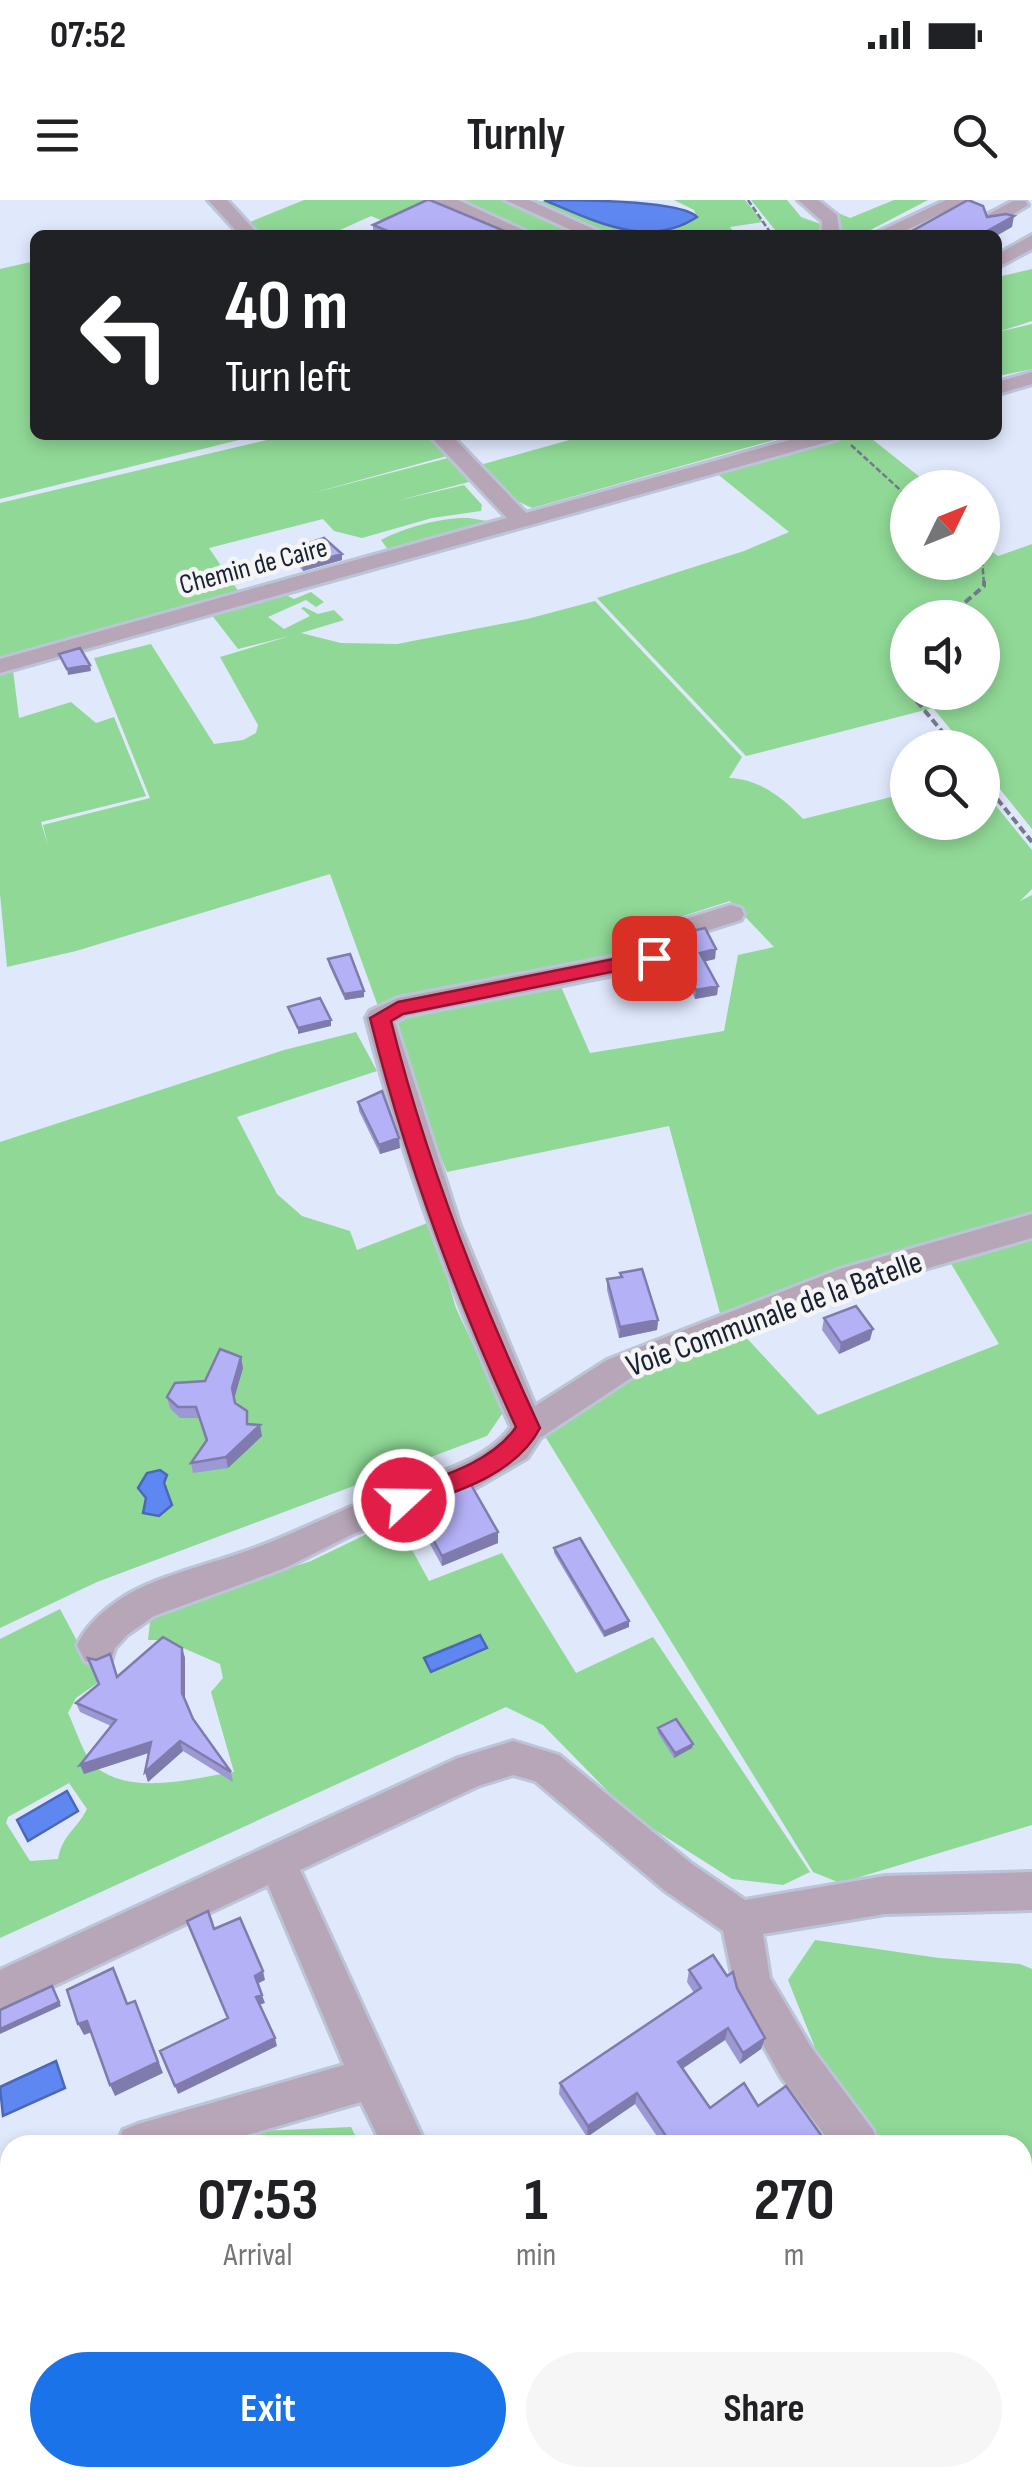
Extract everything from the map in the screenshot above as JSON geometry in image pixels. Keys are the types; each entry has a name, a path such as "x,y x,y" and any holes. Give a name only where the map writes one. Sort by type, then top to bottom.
{"street":[{"path":"216,200 245,230"},
{"path":"443,200 513,230"},
{"path":"514,200 586,230"},
{"path":"807,200 831,219 831,230"},
{"path":"893,230 961,200"},
{"path":"991,220 1023,205"},
{"path":"1002,246 1032,228"},
{"path":"1002,260 1032,241"},
{"path":"1002,387 1032,378"},
{"path":"444,440 523,522"},
{"name":"Chemin de Caire","path":"0,666 813,440"},
{"path":"528,1428 482,1328 400,1095 380,1018 398,1008 654,958 659,936 732,914"},
{"name":"Voie Communale de la Batelle","path":"98,1650 96,1646 114,1624 140,1605 273,1557 343,1523 465,1477 515,1448 528,1428 619,1369 850,1278 1032,1226"},
{"path":"0,1991 471,1770 513,1758 546,1767 678,1877 740,1920 751,1984 796,2062 851,2135"},
{"path":"277,1862 370,2078 400,2135"},
{"path":"740,1920 799,1905 994,1890 1032,1891"},
{"path":"173,2135 370,2078"}],"path":[{"path":"748,200 769,230"},
{"path":"846,440 890,480"},
{"path":"968,600 984,586 984,580"},
{"path":"923,710 941,730"},
{"path":"1000,802 1032,842"}],"green space":[{"path":"304,200 434,200 466,213 388,223 371,216 340,230 256,230 250,222"},
{"path":"448,200 502,200 573,230 519,230"},
{"path":"527,200 570,209 626,230 601,230"},
{"path":"674,200 745,200 763,222 730,227 732,230 667,230 697,217 694,210"},
{"path":"751,200 787,200 801,217 826,226 825,230 775,230"},
{"path":"894,200 928,200 871,230 837,230 838,213 850,218"},
{"path":"30,262 30,440 239,440 0,499 0,269"},
{"path":"1032,269 1032,321 1002,331 1002,276"},
{"path":"1032,324 1032,369 1002,375 1002,331"},
{"path":"267,440 432,440 447,456 309,494 448,458 469,482 396,501 464,485 482,505 481,511 432,518 362,538 334,531 323,519 209,548 239,592 0,660 0,503"},
{"path":"569,440 774,440 532,508 511,498 480,465"},
{"path":"825,440 873,440 911,470 890,470 890,580 1000,580 1000,555 1032,544 1032,829 1000,789 1000,730 951,730 935,710 1000,710 1000,600 890,600 890,710 925,710 746,756 597,598 744,551 789,532 715,472"},
{"path":"504,517 516,522 392,555 381,540 433,522 465,518 494,521"},
{"path":"311,592 324,602 316,607 306,600 268,617 284,629 310,616 301,608 318,614 334,610 344,620 301,633 341,643 397,644 527,619 595,601 742,757 729,778 769,791 803,819 890,797 890,840 1000,840 1000,811 1032,850 1032,889 1020,901 1032,895 1032,1214 721,1317 669,1126 447,1172 399,1056 392,1019 559,982 590,1053 724,1031 738,955 774,947 730,901 640,930 631,938 636,951 379,1009 330,874 76,951 7,967 0,894 0,671 13,670 19,718 71,702 96,723 114,717 146,796 41,822 48,846 43,825 150,798 94,658 151,644 214,744 243,740 256,733 258,725 220,657 290,636 238,649 211,614 284,594 294,599"},
{"path":"356,1032 377,1071 237,1117 277,1194 302,1216 350,1231 357,1250 430,1222 456,1308 504,1411 487,1436 97,1582 0,1628 0,1142 284,1050"},
{"path":"1032,1231 1032,1825 840,1883 813,1872 543,1433 594,1391 743,1334 818,1415 999,1344 947,1257"},
{"path":"396,1520 429,1581 502,1553 576,1673 653,1637 810,1872 783,1885 732,1879 631,1815 543,1725 506,1707 0,1938 0,1639 60,1609 99,1682 76,1698 68,1713 97,1768 128,1781 146,1783 234,1772 211,1692 223,1678 220,1664 165,1640 148,1640 151,1613 311,1561","holes":["69,1783 87,1809 63,1844 58,1859 30,1861 6,1823 8,1817"]},
{"path":"815,1940 939,1958 1020,1964 1032,1969 1032,2135 876,2135 818,2055 788,1980"},
{"path":"351,2127 355,2135 246,2135"}],"water":[{"path":"544,200 650,204 687,211 697,217 664,230 633,230 601,223"},
{"path":"160,1470 167,1475 164,1483 172,1505 159,1516 143,1513 146,1498 138,1488 147,1473"},
{"path":"480,1635 487,1648 431,1672 424,1658"},
{"path":"67,1791 78,1811 28,1841 17,1820"},
{"path":"56,2061 65,2088 3,2116 0,2087"}],"building":[{"path":"430,200 502,230 385,230 373,225"},
{"path":"968,200 983,206 987,217 1014,216 989,230 914,230"},
{"path":"324,538 342,554 303,565 288,550"},
{"path":"80,648 90,665 67,669 59,654"},
{"path":"705,928 716,949 700,953 718,986 696,990 673,940 675,935"},
{"path":"350,954 364,991 344,994 328,959"},
{"path":"320,998 331,1020 298,1028 288,1007"},
{"path":"382,1091 399,1138 379,1145 358,1102"},
{"path":"642,1269 658,1320 620,1327 607,1279"},
{"path":"856,1306 873,1329 841,1343 824,1318"},
{"path":"220,1349 241,1357 232,1388 235,1403 247,1411 247,1424 260,1425 226,1457 191,1463 207,1440 196,1407 178,1407 167,1397 175,1383 205,1381"},
{"path":"470,1483 498,1532 442,1556 414,1504"},
{"path":"580,1538 629,1621 604,1632 554,1548"},
{"path":"163,1637 182,1648 182,1693 193,1719 231,1772 180,1741 145,1772 151,1742 80,1765 116,1720 76,1703 99,1684 88,1658 96,1660 110,1654 117,1677"},
{"path":"676,1719 693,1744 675,1753 658,1728"},
{"path":"208,1911 214,1929 240,1918 263,1971 255,1976 262,1995 256,1997 275,2038 175,2086 160,2051 228,2018 187,1921"},
{"path":"713,1955 727,1976 733,1972 737,1988 765,2038 743,2053 728,2028 678,2062 710,2108 744,2083 758,2106 786,2086 821,2135 665,2135 637,2093 588,2126 560,2083 701,1988 689,1970"},
{"path":"113,1968 127,2004 135,2001 158,2062 110,2085 87,2021 78,2024 67,1990"},
{"path":"52,1986 59,2002 0,2029 0,2010"}],"route":[{"path":"404,1500 465,1477 515,1448 528,1428 482,1328 400,1095 380,1018 398,1008 654,958"}]}
